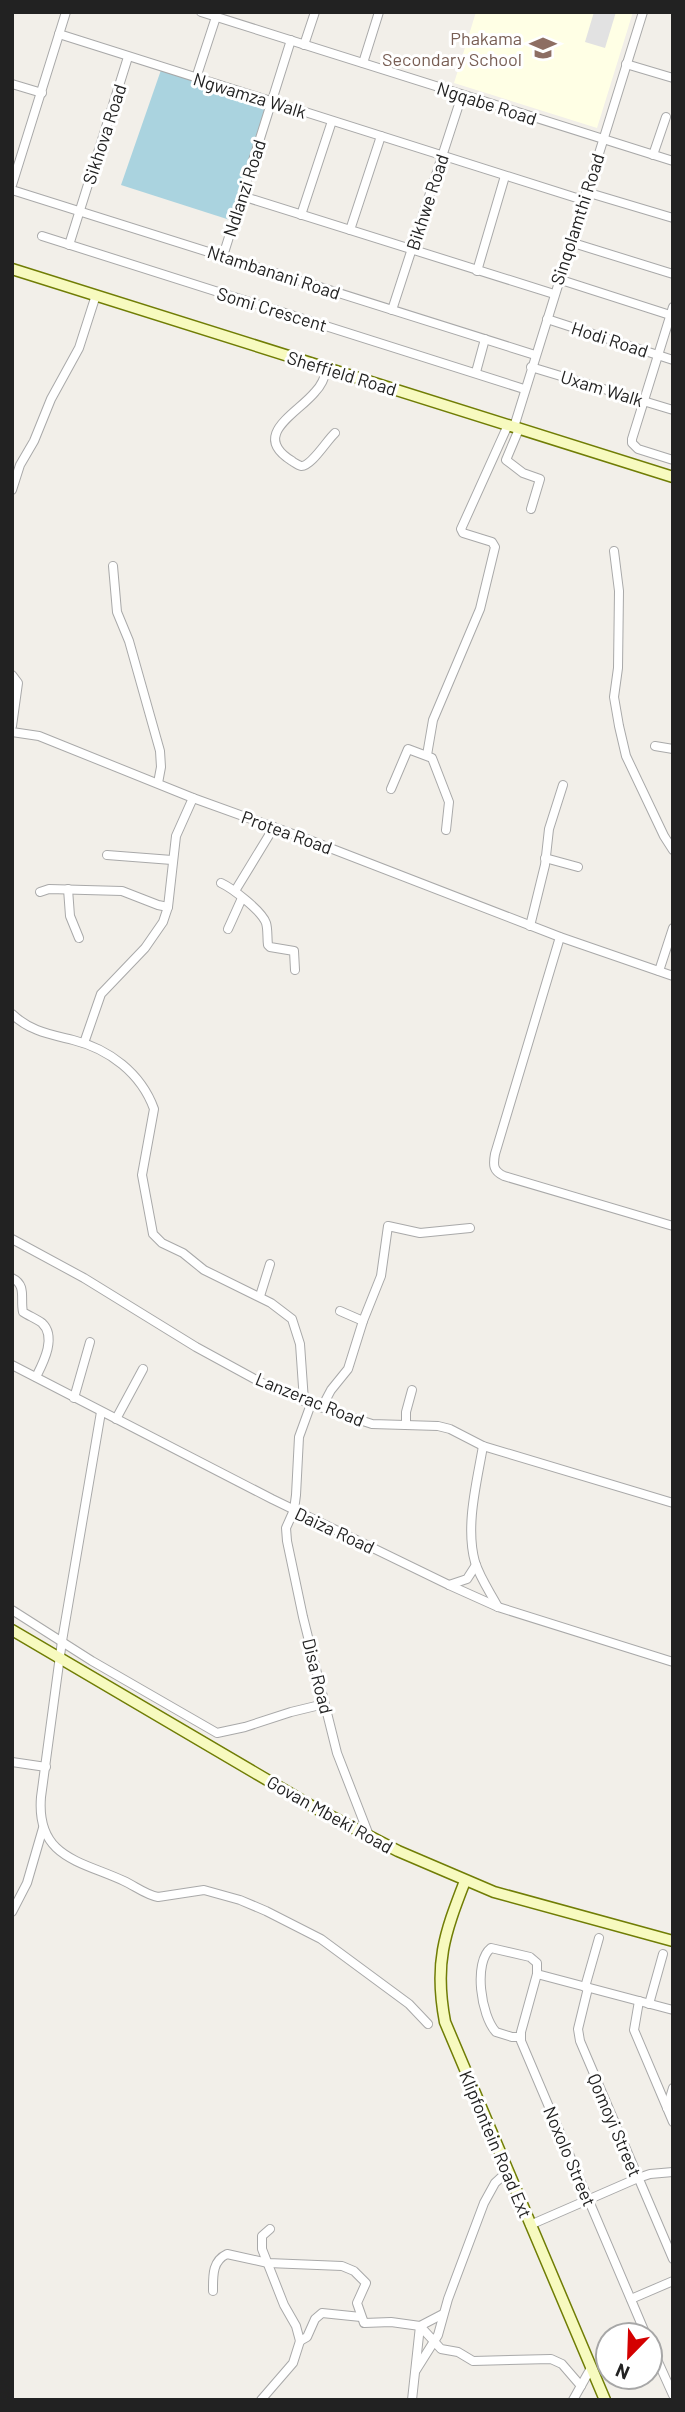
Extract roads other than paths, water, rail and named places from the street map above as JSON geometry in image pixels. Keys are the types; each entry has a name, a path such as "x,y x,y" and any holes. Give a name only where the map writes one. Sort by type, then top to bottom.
{"street":[{"path":"12,185 66,12"},
{"path":"304,45 314,12"},
{"path":"363,63 379,12"},
{"name":"Sinqolamthi Road","path":"427,755 433,720 480,609 495,547 492,542 463,533 461,529 514,427 643,12"},
{"name":"Ngqabe Road","path":"203,13 673,161"},
{"path":"196,78 216,17"},
{"name":"Ngwamza Walk","path":"59,34 505,176 673,218"},
{"name":"Ndlanzi Road","path":"223,256 291,40"},
{"name":"Sikhova Road","path":"79,211 128,57"},
{"path":"626,64 673,78"},
{"path":"12,84 42,93"},
{"name":"Bikhwe Road","path":"392,310 462,94"},
{"path":"653,155 666,117"},
{"path":"301,215 331,121"},
{"path":"350,230 381,136"},
{"path":"477,271 505,176"},
{"name":"Ntambanani Road","path":"12,190 535,355"},
{"path":"242,196 554,294"},
{"path":"69,245 79,211"},
{"name":"Somi Crescent","path":"42,236 524,388"},
{"path":"570,242 673,274"},
{"name":"Sheffield Road","path":"12,269 673,477"},
{"path":"558,279 671,311 632,443 638,449 673,460"},
{"path":"12,490 23,460 79,348 96,295"},
{"name":"Hodi Road","path":"547,319 673,360"},
{"path":"475,372 485,339"},
{"name":"Uxam Walk","path":"531,367 673,410"},
{"path":"327,368 315,392 280,426 274,437 281,454 300,466 305,466 335,433"},
{"path":"514,427 506,460 523,473 540,480 531,509"},
{"path":"614,551 619,591 618,668 614,697 618,726 626,756 673,850"},
{"path":"113,566 117,612 129,642 160,751 158,783"},
{"path":"12,675 18,683 12,726"},
{"name":"Protea Road","path":"12,733 39,736 193,798 530,926 673,976"},
{"path":"654,746 673,749"},
{"path":"391,789 408,749 427,755 432,760 449,802 446,830"},
{"path":"530,926 549,829 563,785"},
{"path":"83,1043 101,994 155,936 163,922 168,907 176,836 193,798"},
{"path":"235,891 275,827"},
{"path":"107,855 172,860"},
{"path":"545,858 578,867"},
{"path":"220,883 235,891 262,916 267,924 270,947 295,951 295,970"},
{"path":"40,892 68,889 122,891 168,907"},
{"path":"68,889 71,916 79,938"},
{"path":"228,929 242,898"},
{"path":"659,971 673,928"},
{"path":"560,937 495,1154 494,1168 504,1176 673,1226"},
{"path":"12,1014 31,1029 83,1043 124,1064 153,1105 142,1179 155,1236 204,1270 260,1296 287,1314 295,1325 300,1343 308,1402"},
{"path":"322,1407 348,1368 381,1276 388,1226 420,1233 470,1228"},
{"name":"Lanzerac Road","path":"12,1239 196,1347 260,1382 308,1402 372,1424 450,1429 482,1446 673,1503"},
{"path":"260,1296 270,1264"},
{"path":"12,1278 18,1280 22,1288 23,1312 41,1322 47,1330 48,1347 36,1377"},
{"path":"340,1311 363,1321"},
{"path":"74,1398 90,1342"},
{"name":"Daiza Road","path":"12,1364 294,1510 449,1585 498,1607 673,1662"},
{"path":"116,1419 143,1368"},
{"path":"406,1425 406,1412 412,1390"},
{"name":"Disa Road","path":"308,1402 299,1437 294,1510 286,1528 287,1541 337,1753 370,1838"},
{"path":"101,1412 62,1641 40,1811 43,1828 51,1843 67,1857 123,1880 152,1896 194,1891 214,1892 240,1899 303,1929 383,1984 409,2004 428,2024"},
{"path":"482,1446 472,1534 476,1565 498,1607"},
{"path":"449,1585 467,1579 476,1565"},
{"path":"12,1609 92,1661 217,1733 324,1704"},
{"name":"Govan Mbeki Road","path":"12,1630 370,1838 465,1881 521,1900 673,1941"},
{"path":"12,1762 46,1767"},
{"path":"12,1912 27,1883 43,1828"},
{"name":"Klipfontein Road Ext","path":"465,1881 443,1945 441,1997 450,2035 605,2400"},
{"name":"Qomoyi Street","path":"599,1938 586,1987 578,2034 673,2259"},
{"path":"494,1947 534,1959 537,1963 537,1974 520,2037 498,2034 492,2028 482,2001 483,1960 486,1952 494,1947"},
{"path":"649,2004 663,1954"},
{"path":"537,1974 673,2010"},
{"path":"639,2001 634,2030 673,2122"},
{"name":"Noxolo Street","path":"520,2037 640,2321"},
{"path":"667,2108 673,2088"},
{"path":"415,2372 434,2341 484,2203 495,2183 508,2172"},
{"path":"530,2225 638,2178 673,2172"},
{"path":"261,2400 293,2363 300,2342 261,2240 263,2234 271,2229"},
{"path":"213,2291 215,2265 228,2254 268,2263 333,2265 354,2271 366,2283 357,2303 364,2323 391,2322 420,2326 443,2314"},
{"path":"631,2299 673,2281"},
{"path":"300,2342 307,2337 315,2319 322,2313 361,2317"},
{"path":"420,2326 441,2348 478,2361 534,2358 557,2361 581,2386"},
{"path":"412,2400 420,2326"},
{"path":"573,2400 591,2368"},
{"path":"664,2375 673,2395"}],"water":[{"path":"161,70 261,102 265,109 230,220 121,185"}],"place":[{"name":"Phakama Secondary School","path":"543,48"}]}
